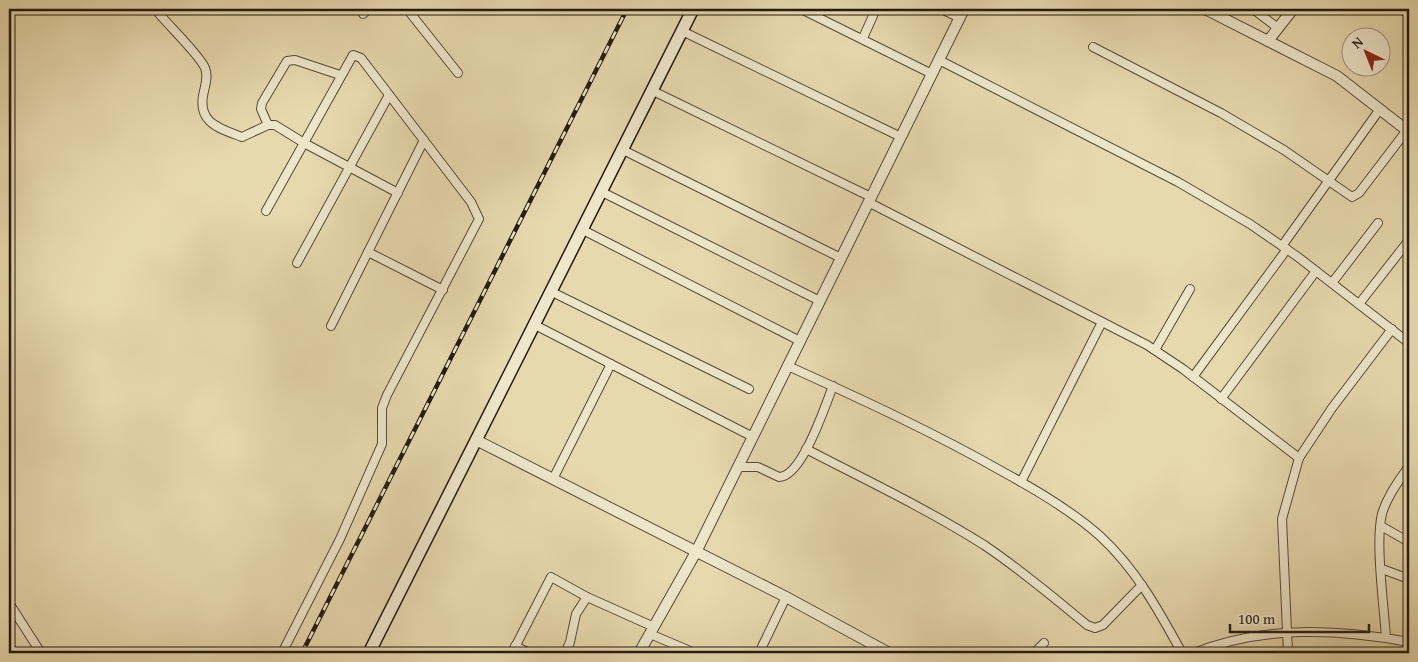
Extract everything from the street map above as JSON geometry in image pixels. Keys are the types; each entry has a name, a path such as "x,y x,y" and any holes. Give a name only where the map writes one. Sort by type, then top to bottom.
{"main road":[{"path":"369,653 621,149 694,9"}],"street":[{"path":"155,9 205,69 206,81 201,106 204,115 219,128 242,137 268,125 275,124 304,143 398,193"},
{"path":"408,9 458,73"},
{"path":"801,9 863,38 932,74"},
{"path":"863,38 876,9"},
{"path":"639,653 696,552 962,13 941,9"},
{"path":"1093,47 1221,113 1284,150 1348,195 1356,196 1408,131 1338,76 1205,9"},
{"path":"1253,9 1278,28"},
{"path":"1268,41 1293,9"},
{"path":"682,31 900,137"},
{"path":"266,211 349,58 356,55 361,58 390,95 471,202 479,219 387,395 382,408 382,444 340,539 282,653"},
{"path":"268,125 261,109 262,103 287,61 295,60 340,75"},
{"path":"939,60 1178,182 1250,224 1284,247 1406,341 1409,331"},
{"path":"651,90 870,200 1155,350 1298,458"},
{"path":"297,263 390,95"},
{"path":"1193,377 1380,109"},
{"path":"331,326 424,140"},
{"path":"621,149 841,258"},
{"path":"600,191 820,301"},
{"path":"1332,283 1378,224"},
{"path":"581,229 800,341"},
{"path":"1359,304 1409,240"},
{"path":"368,252 443,290"},
{"path":"1221,399 1316,270"},
{"path":"1155,350 1190,289"},
{"path":"550,292 750,389"},
{"path":"1021,482 1102,322"},
{"path":"534,324 752,437"},
{"path":"1288,653 1282,519 1298,458 1332,408 1392,329"},
{"path":"553,479 610,364"},
{"path":"788,366 964,449 1021,482 1077,518 1100,537 1150,595 1182,653"},
{"path":"738,467 758,467 783,477 794,469 806,449 833,386"},
{"path":"476,440 786,597 889,653"},
{"path":"806,449 925,510 984,546 1039,586 1087,625 1094,628 1103,625 1142,585"},
{"path":"1386,638 1382,569 1382,514 1392,492 1409,468"},
{"path":"1381,526 1409,542"},
{"path":"1382,569 1409,579"},
{"path":"530,653 514,650 551,577 695,653"},
{"path":"565,653 570,642 576,614 587,597"},
{"path":"760,653 786,597"},
{"path":"9,603 41,653"},
{"path":"1194,653 1262,635 1319,631 1409,642"},
{"path":"1034,653 1044,643"}],"railway":[{"path":"302,653 627,9"}]}
